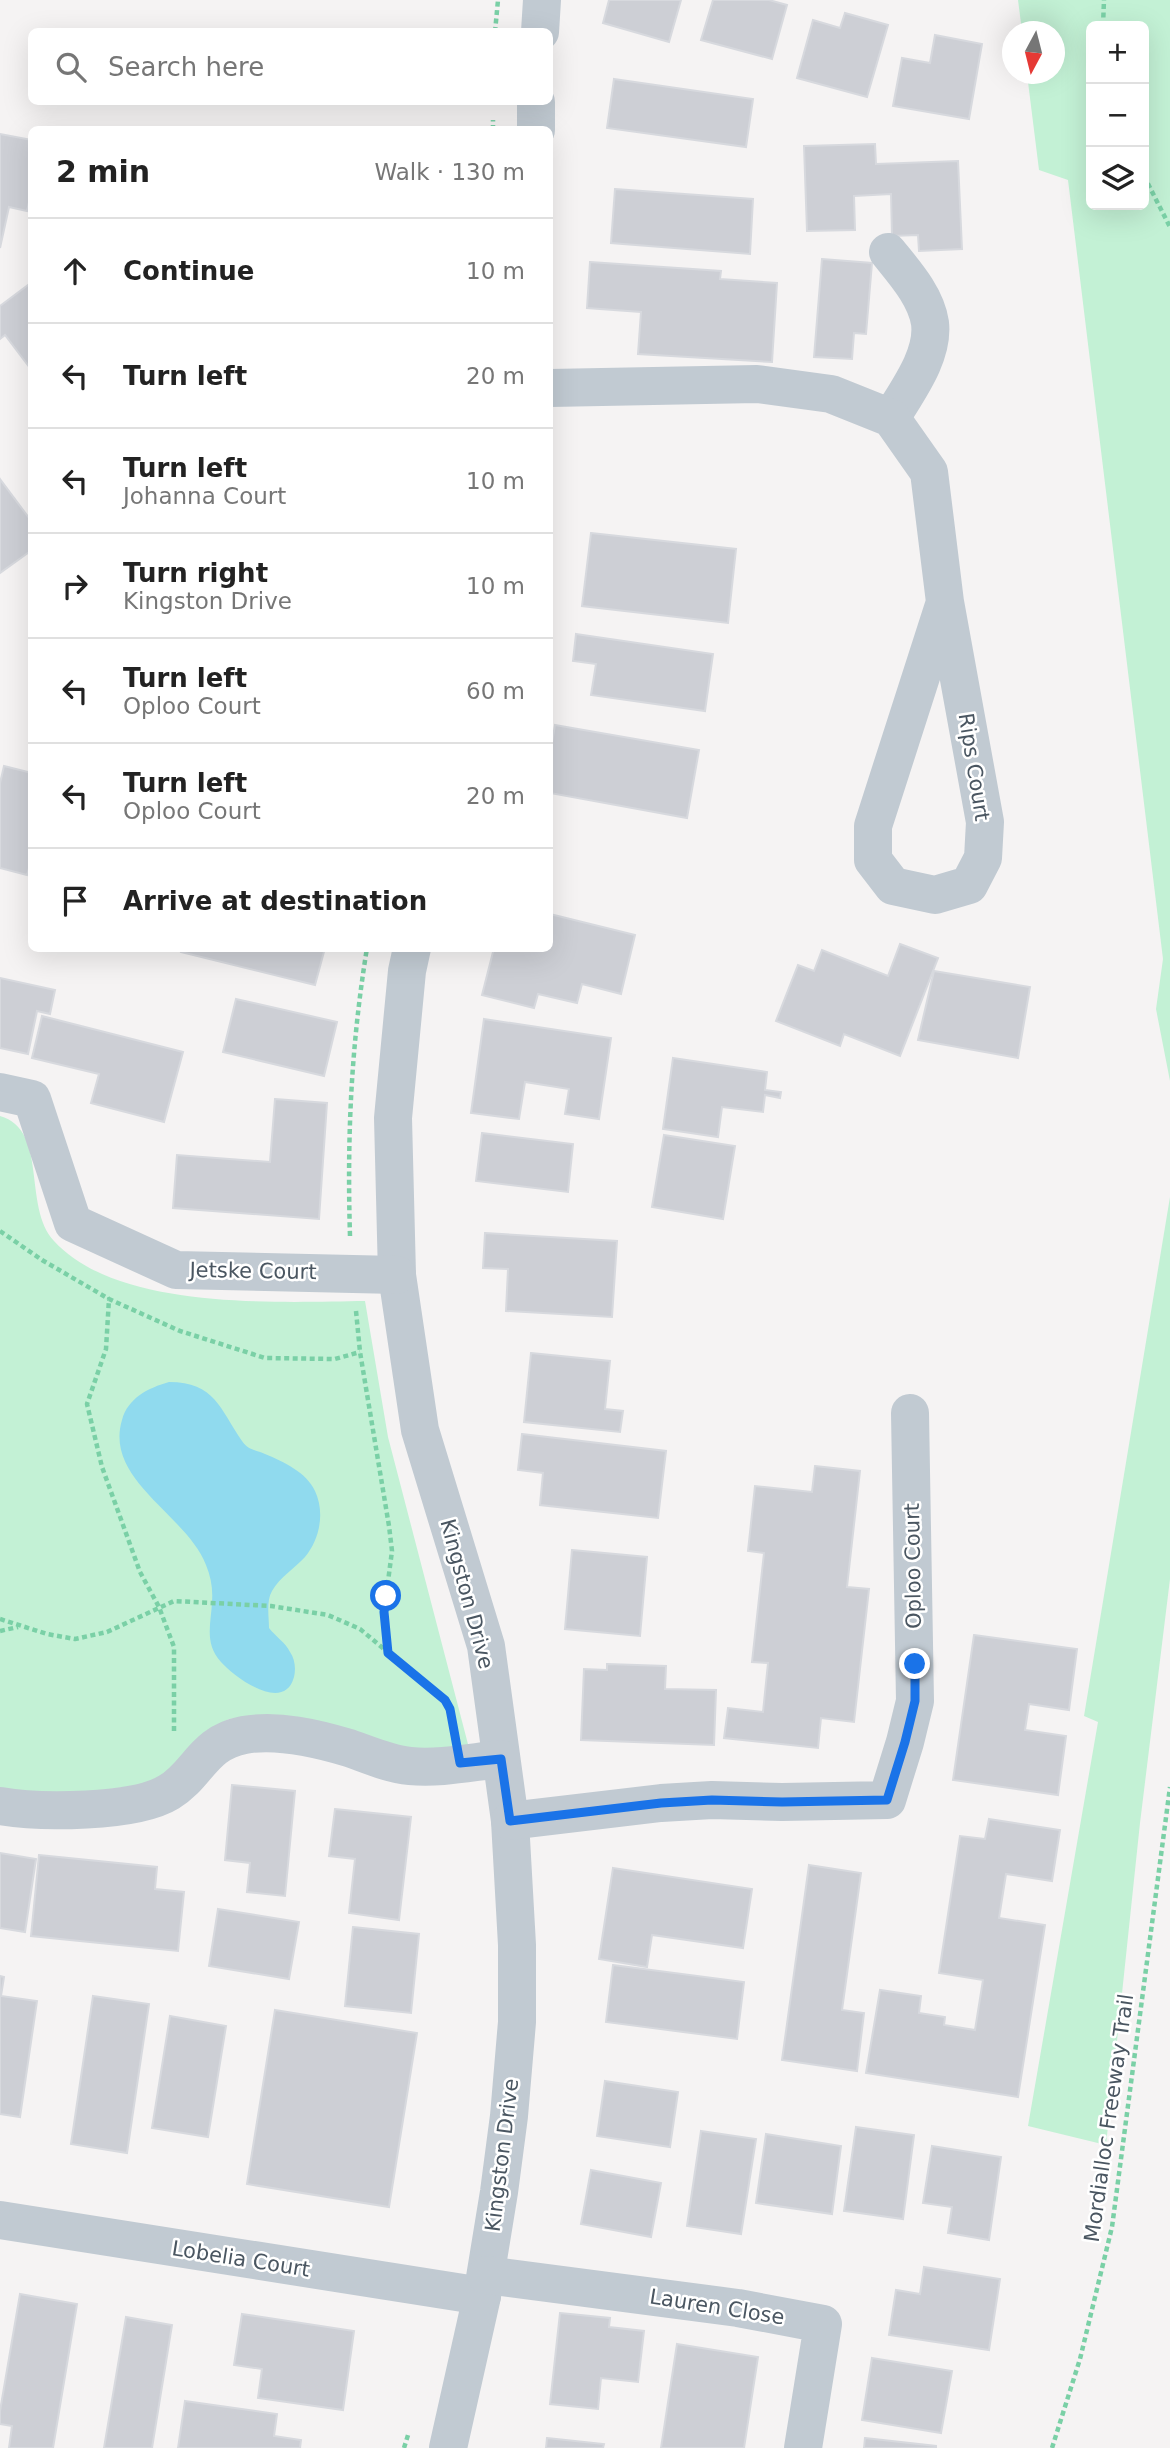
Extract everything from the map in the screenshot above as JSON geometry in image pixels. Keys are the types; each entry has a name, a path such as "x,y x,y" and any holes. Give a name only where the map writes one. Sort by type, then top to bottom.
{"street":[{"path":"540,28 542,0"},
{"path":"553,388 757,384 831,394 891,418 927,350 930,323 920,296 888,252"},
{"name":"Rips Court","path":"891,418 929,472 945,602 985,822 983,858 969,885 935,895 893,886 873,860 873,826 945,602"},
{"name":"Kingston Drive","path":"411,952 393,1118 397,1275 420,1430 486,1646 510,1821 517,1933 517,2022 509,2116 484,2286 448,2448"},
{"name":"Jetske Court","path":"0,1092 32,1099 73,1223 176,1270 397,1275"},
{"name":"Oploo Court","path":"510,1821 661,1803 712,1800 887,1800 915,1701 910,1413"},
{"path":"0,1806 21,1810 58,1810 150,1800 169,1792 191,1772 206,1753 225,1740 245,1735 276,1733 313,1739 388,1762 412,1766 501,1759"},
{"name":"Lobelia Court","path":"0,2220 484,2286"},
{"name":"Lauren Close","path":"484,2286 738,2308 823,2324 803,2448"}],"path":[{"path":"495,28 498,0"},
{"path":"1103,21 1104,0"},
{"path":"1149,186 1170,227"},
{"path":"0,1231 109,1299 180,1331 265,1358 335,1359 360,1352 391,1538 384,1612 388,1653"},
{"path":"109,1299 106,1349 88,1404 102,1467 140,1573 159,1606 174,1647 174,1737 178,1757 191,1772"},
{"path":"0,1619 47,1634 75,1639 107,1632 174,1601 271,1606 328,1615 360,1629 445,1700 450,1709 460,1763"},
{"path":"0,1631 19,1626"},
{"name":"Mordialloc Freeway Trail","path":"1052,2448 1080,2359 1112,2227 1170,1787"}],"green space":[{"path":"1018,0 1170,0 1170,1081 1156,1009 1163,959 1068,180 1039,170 1028,84 1065,84 1065,21 1021,21"},
{"path":"0,1116 15,1124 25,1137 39,1209 45,1226 54,1241 82,1264 117,1280 158,1291 201,1298 289,1302 365,1301 388,1437 469,1748 416,1751 257,1716 229,1719 206,1731 182,1760 151,1784 61,1795 0,1791"},
{"path":"1170,1197 1170,1579 1140,1823 1106,2145 1028,2126 1098,1722 1084,1716"}],"water":[{"path":"169,1382 184,1383 207,1392 221,1408 244,1444 300,1473 311,1484 318,1499 320,1516 314,1542 305,1557 275,1586 269,1599 269,1628 288,1649 295,1664 294,1677 289,1688 280,1692 259,1689 247,1683 227,1668 216,1655 210,1640 212,1592 206,1565 196,1547 150,1496 125,1461 120,1441 125,1412 140,1395"}],"building":[{"path":"609,0 681,0 669,42 603,23"},
{"path":"713,0 769,0 787,5 772,59 701,40"},
{"path":"845,13 888,25 867,97 797,78 813,20 840,28"},
{"path":"935,35 982,44 969,119 893,106 902,58 930,63"},
{"path":"614,79 753,99 746,147 607,128"},
{"path":"0,134 28,139 28,207 27,211 9,207 0,248"},
{"path":"875,144 876,164 958,161 962,249 919,251 918,235 892,236 891,194 854,196 855,230 807,231 804,146"},
{"path":"615,189 753,199 750,254 611,243"},
{"path":"822,259 872,263 866,334 854,333 852,359 814,357"},
{"path":"590,262 721,271 720,279 777,283 772,362 638,354 641,312 587,308"},
{"path":"28,285 28,365 5,335 0,339 0,306"},
{"path":"0,479 28,517 28,553 0,573"},
{"path":"591,533 736,549 728,623 582,606"},
{"path":"576,634 713,654 705,711 591,695 596,664 573,661"},
{"path":"555,725 699,750 687,818 553,794"},
{"path":"4,766 28,772 27,875 0,868 0,783"},
{"path":"553,915 635,935 621,994 582,984 577,1003 538,994 534,1008 482,995 493,952 553,952"},
{"path":"900,944 938,958 900,1056 844,1034 840,1046 776,1021 798,965 814,971 822,950 888,976"},
{"path":"181,952 324,952 315,985"},
{"path":"934,971 1030,987 1018,1058 918,1040"},
{"path":"0,978 55,990 50,1014 37,1011 28,1054 0,1048"},
{"path":"236,999 337,1022 324,1076 223,1052"},
{"path":"42,1016 183,1052 164,1122 91,1103 99,1074 32,1058"},
{"path":"484,1019 611,1038 599,1119 565,1114 569,1089 525,1082 519,1119 471,1113"},
{"path":"673,1058 767,1072 765,1090 781,1092 780,1098 765,1095 763,1112 722,1107 718,1137 663,1129"},
{"path":"275,1099 327,1103 319,1219 173,1208 177,1155 270,1162"},
{"path":"482,1133 573,1144 568,1192 476,1181"},
{"path":"664,1135 735,1146 723,1219 652,1207"},
{"path":"485,1233 617,1241 612,1317 506,1311 508,1269 483,1268"},
{"path":"531,1353 610,1361 605,1409 623,1411 620,1432 524,1422"},
{"path":"522,1434 666,1451 658,1518 540,1505 543,1473 518,1470"},
{"path":"815,1466 860,1471 847,1587 869,1589 854,1722 821,1718 818,1748 724,1738 728,1708 763,1712 768,1663 752,1662 764,1553 748,1551 755,1486 812,1492"},
{"path":"572,1550 647,1557 640,1636 565,1629"},
{"path":"974,1635 1077,1649 1069,1710 1029,1704 1025,1730 1066,1736 1058,1795 953,1780"},
{"path":"607,1664 666,1666 665,1689 716,1690 714,1745 581,1740 584,1669 607,1670"},
{"path":"232,1785 295,1791 285,1896 247,1892 250,1863 225,1860"},
{"path":"335,1809 411,1817 399,1920 349,1913 355,1859 329,1856"},
{"path":"989,1819 1060,1830 1052,1881 1006,1874 999,1918 1045,1925 1018,2097 866,2073 880,1990 921,1996 919,2013 945,2017 944,2025 975,2030 983,1980 939,1973 960,1836 985,1839"},
{"path":"0,1853 36,1859 25,1932 0,1928"},
{"path":"39,1855 157,1867 155,1889 184,1892 178,1951 31,1936"},
{"path":"809,1865 861,1873 842,2010 864,2013 857,2071 782,2060"},
{"path":"613,1868 752,1889 743,1948 652,1935 647,1967 599,1959"},
{"path":"218,1909 299,1922 289,1979 209,1966"},
{"path":"353,1927 419,1934 411,2013 345,2006"},
{"path":"613,1965 744,1982 737,2039 606,2022"},
{"path":"0,1976 4,1977 1,1996 37,2001 20,2117 0,2114"},
{"path":"93,1996 149,2004 127,2153 71,2144"},
{"path":"275,2010 417,2033 389,2207 247,2184"},
{"path":"170,2016 226,2026 208,2137 152,2128"},
{"path":"605,2081 678,2092 670,2147 597,2136"},
{"path":"856,2127 914,2135 903,2219 844,2211"},
{"path":"701,2131 756,2139 741,2234 687,2226"},
{"path":"766,2134 841,2146 832,2214 756,2203"},
{"path":"932,2146 1001,2157 989,2240 948,2233 952,2207 923,2203"},
{"path":"591,2170 661,2183 651,2237 581,2224"},
{"path":"924,2267 1000,2279 989,2350 889,2335 896,2290 920,2294"},
{"path":"20,2294 77,2304 53,2448 9,2448 12,2426 0,2424"},
{"path":"560,2313 610,2318 609,2327 644,2331 638,2382 601,2378 598,2409 550,2404"},
{"path":"242,2314 354,2331 343,2410 258,2398 262,2369 234,2365"},
{"path":"126,2317 172,2325 152,2448 104,2448"},
{"path":"677,2344 758,2357 744,2448 661,2448"},
{"path":"872,2358 952,2371 941,2433 862,2420"},
{"path":"185,2401 277,2414 274,2436 301,2440 300,2448 178,2448"},
{"path":"547,2438 604,2444 603,2448 546,2448"},
{"path":"865,2438 936,2446 936,2448 864,2448"}],"route":[{"path":"386,1596 384,1612 388,1653 445,1700 450,1709 460,1763 501,1759 510,1821 661,1803 712,1800 887,1800 915,1701 915,1664"}]}
